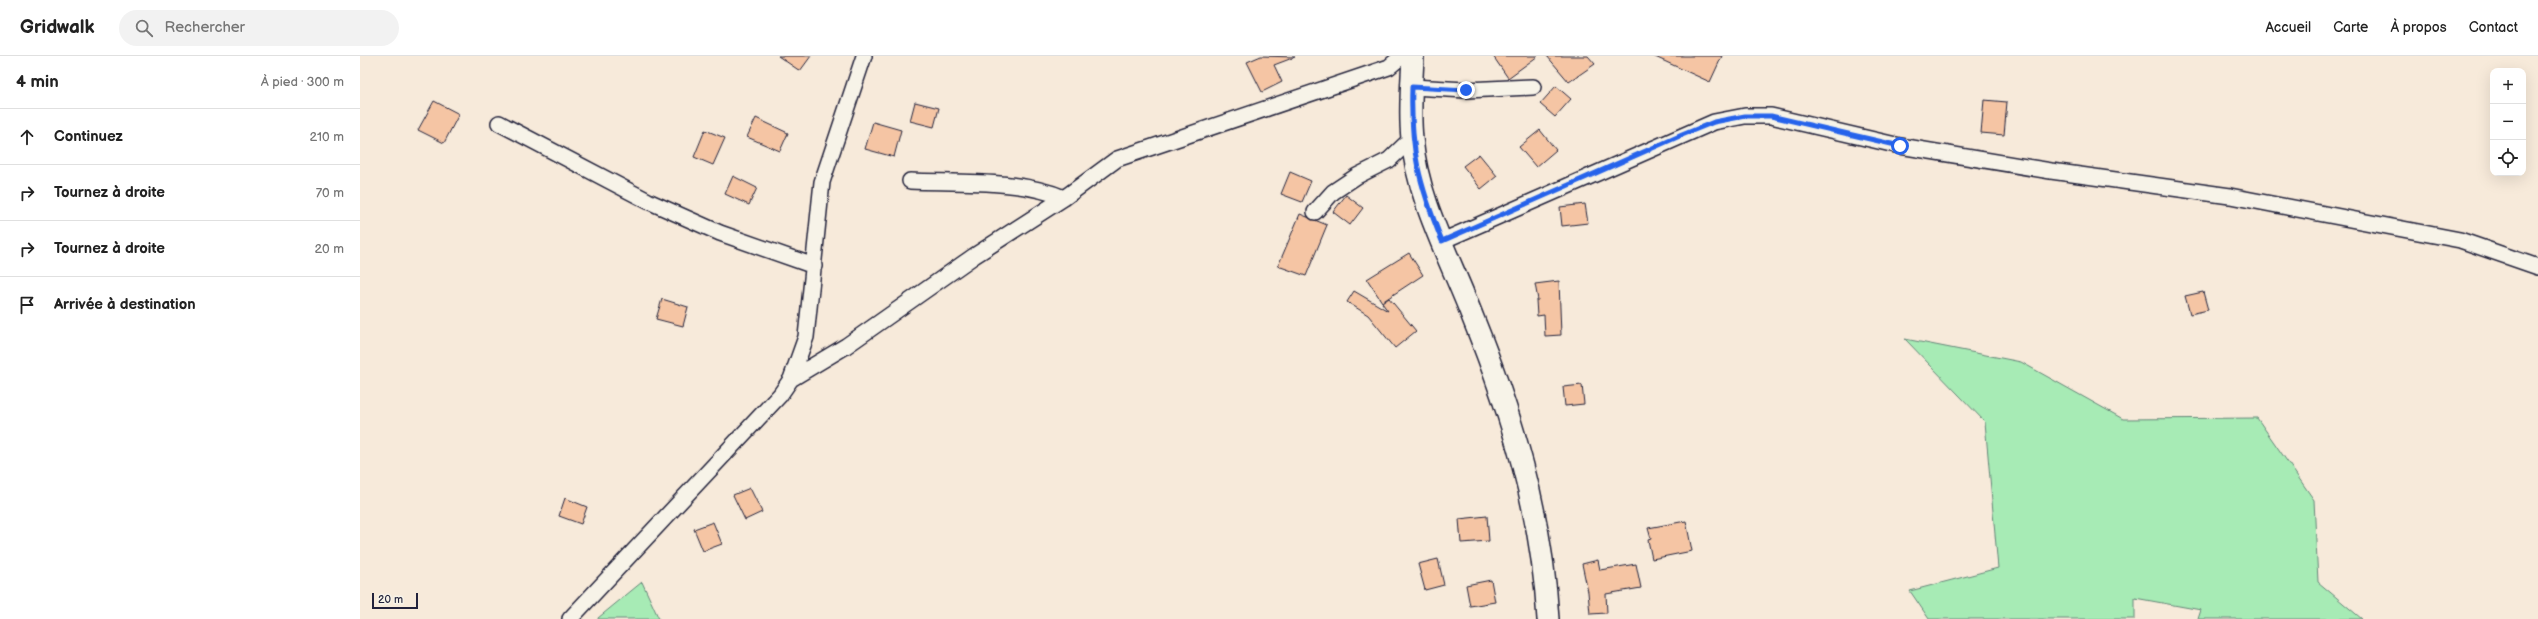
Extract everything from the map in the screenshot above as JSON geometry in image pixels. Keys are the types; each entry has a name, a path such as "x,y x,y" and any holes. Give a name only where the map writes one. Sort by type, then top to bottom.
{"street":[{"path":"570,619 780,395 791,379 806,337 822,182 864,56"},
{"path":"791,379 846,346 974,256 1064,198 1118,159 1389,67 1402,56"},
{"path":"1412,56 1412,138 1420,182 1492,365 1512,424 1539,534 1548,619"},
{"path":"1412,87 1466,90 1533,87"},
{"path":"1442,241 1714,122 1745,116 1771,116 1900,146 2051,171 2230,196 2396,227 2480,246 2538,266"},
{"path":"499,123 648,201 720,233 814,266"},
{"path":"1315,212 1333,192 1357,176 1389,160 1412,138"},
{"path":"910,181 1002,186 1048,191 1064,198"}],"green space":[{"path":"1905,339 2021,362 2123,419 2257,418 2314,500 2318,582 2362,619 2198,619 2201,610 2135,598 2135,619 1929,619 1910,591 1998,568 1985,422"},
{"path":"642,582 659,619 598,619 598,618"}],"building":[{"path":"778,56 811,56 800,71"},
{"path":"1261,56 1295,57 1274,65 1282,82 1262,92 1247,62"},
{"path":"1493,56 1538,56 1508,78"},
{"path":"1547,56 1588,56 1595,64 1569,82"},
{"path":"1653,56 1722,56 1710,82"},
{"path":"1556,86 1571,99 1555,117 1540,104"},
{"path":"1984,100 2007,102 2004,135 1981,133"},
{"path":"434,101 459,114 444,143 418,130"},
{"path":"915,102 939,108 934,127 910,121"},
{"path":"756,118 788,133 780,151 747,137"},
{"path":"873,122 901,130 894,157 865,149"},
{"path":"705,130 725,138 713,165 694,157"},
{"path":"1540,130 1556,150 1536,167 1519,147"},
{"path":"1479,154 1497,176 1481,189 1463,166"},
{"path":"1290,172 1311,181 1302,202 1281,194"},
{"path":"733,176 757,188 749,205 725,194"},
{"path":"1346,195 1363,208 1350,225 1333,212"},
{"path":"1585,204 1588,223 1562,226 1560,207"},
{"path":"1300,214 1327,225 1306,276 1278,266"},
{"path":"1409,253 1423,275 1382,302 1367,279"},
{"path":"1559,281 1561,335 1545,336 1544,315 1537,316 1536,300 1538,300 1535,284"},
{"path":"1354,291 1388,311 1382,303 1389,298 1416,331 1395,348 1368,315 1347,302"},
{"path":"2203,292 2208,310 2190,314 2185,296"},
{"path":"662,299 688,307 683,326 656,319"},
{"path":"1582,385 1584,404 1565,406 1563,387"},
{"path":"750,488 762,512 745,520 733,495"},
{"path":"565,498 587,507 581,524 559,516"},
{"path":"1487,516 1489,541 1461,543 1459,519"},
{"path":"1686,521 1692,551 1652,559 1648,540 1651,539 1648,528"},
{"path":"713,522 722,544 703,551 694,529"},
{"path":"1438,559 1444,585 1425,590 1418,564"},
{"path":"1598,560 1600,570 1636,564 1641,588 1606,594 1607,613 1590,614 1588,592 1582,564"},
{"path":"1491,580 1495,602 1470,606 1466,585"}],"route":[{"path":"1466,90 1412,87 1412,138 1420,182 1426,202 1442,241 1714,122 1745,116 1771,116 1830,131 1900,146"}]}
